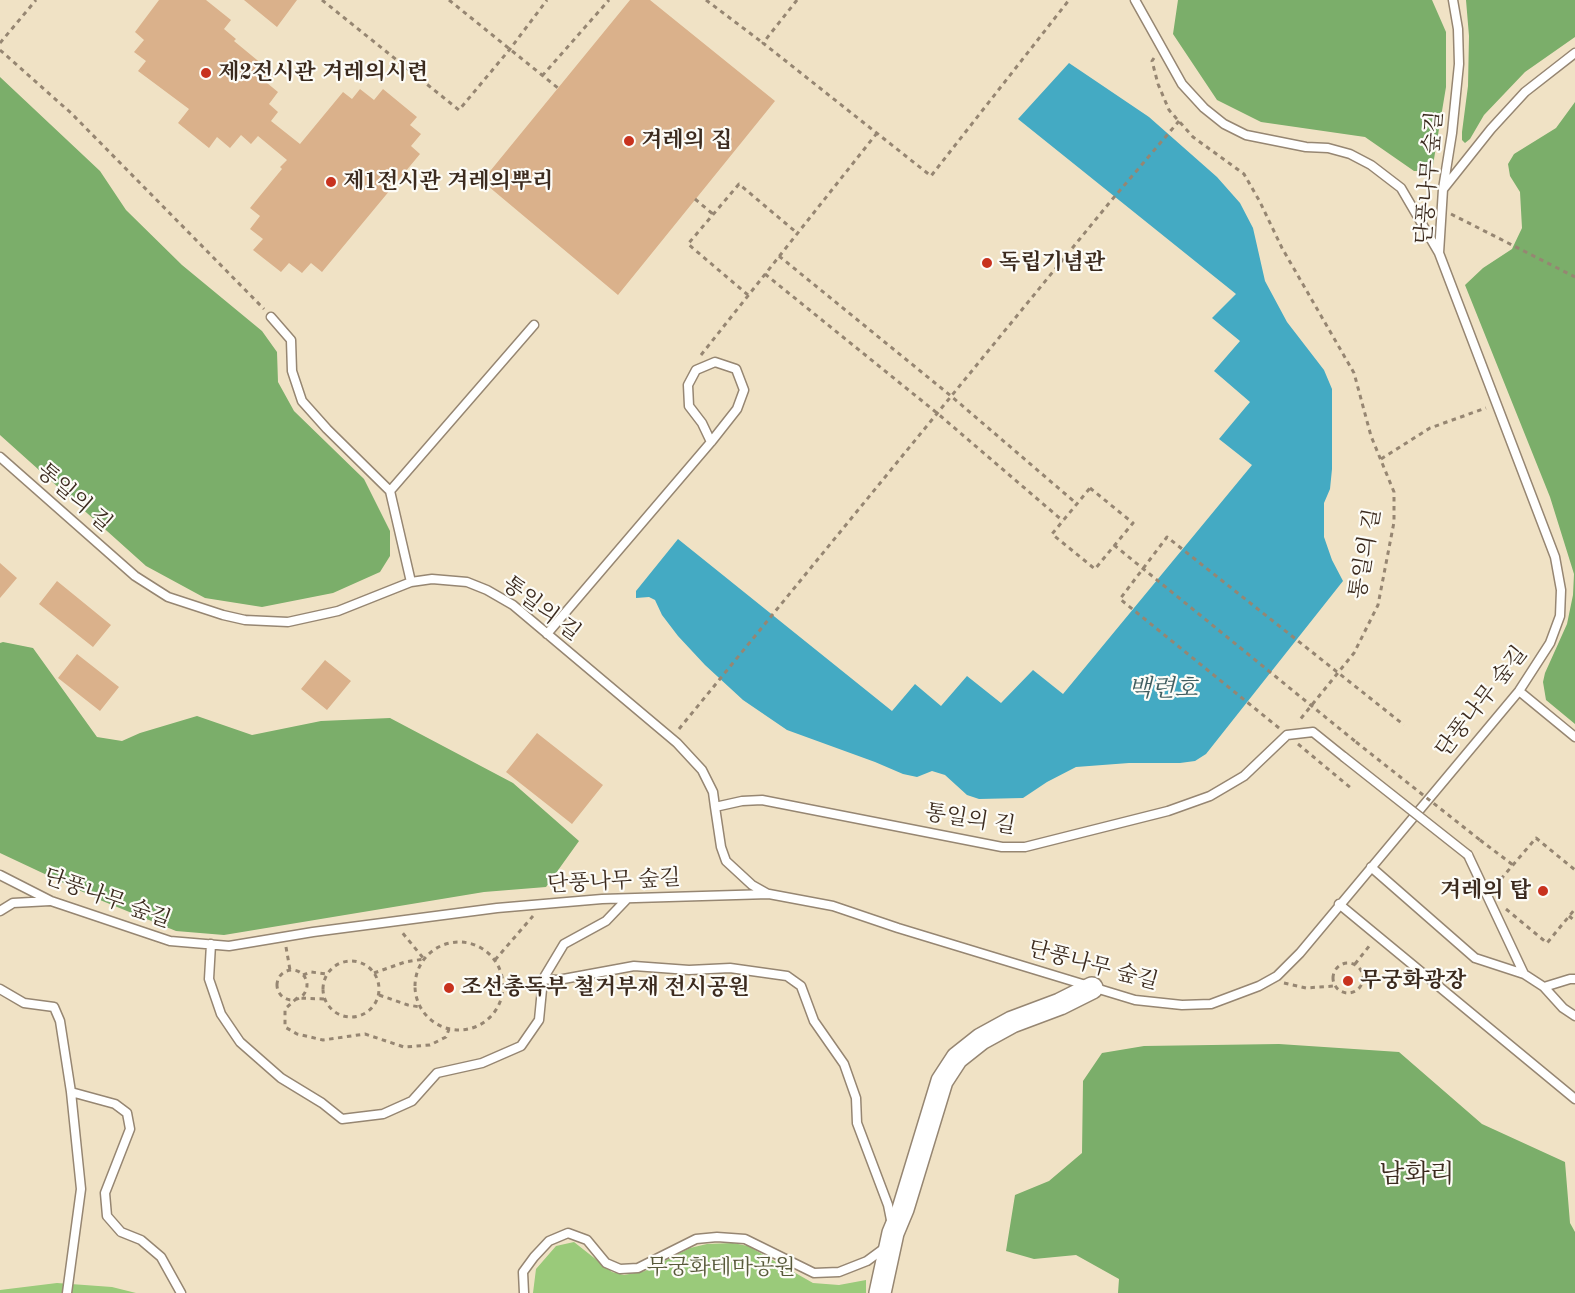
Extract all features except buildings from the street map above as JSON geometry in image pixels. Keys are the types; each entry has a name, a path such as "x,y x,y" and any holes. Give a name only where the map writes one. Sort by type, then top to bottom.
{"street":[{"path":"880,1293 892,1238 942,1081 957,1059 981,1039 1012,1022 1060,1004 1092,988"}],"lane":[{"path":"1135,0 1182,84 1204,108 1224,124 1246,135 1306,147 1328,147 1350,154 1386,176 1401,188 1439,253"},
{"name":"단풍나무 숲길","path":"0,875 51,901 170,941 228,946 392,921 602,898 769,894 833,906 1092,988 1158,1004 1211,1004 1240,994 1271,979 1300,953 1519,691 1550,644 1560,616 1561,590 1555,557 1439,253 1443,189 1452,133 1459,64 1458,29 1453,0"},
{"path":"1443,189 1491,129 1525,92 1575,53"},
{"path":"272,317 291,340 292,371 302,401 390,491 411,582"},
{"path":"390,491 534,325"},
{"path":"547,634 711,442 737,409 744,390 736,369 715,362 696,370 688,385 689,406 702,423 711,442"},
{"name":"통일의 길","path":"0,457 135,576 168,597 212,612 245,620 288,622 338,611 411,582 448,579 467,582 487,590 513,605 671,738 702,770 713,792 715,807 742,801 762,800 1002,847 1025,847 1168,811 1210,796 1244,776 1287,735"},
{"path":"1519,691 1575,738"},
{"path":"1287,735 1313,732 1468,855 1524,974"},
{"path":"715,807 721,847 726,861 752,885 769,894"},
{"path":"1371,867 1475,958 1524,974 1544,987 1563,1008 1575,1016"},
{"path":"211,944 209,979 221,1014 240,1042 281,1078 322,1103 342,1119 383,1114 412,1101 438,1073 482,1064 521,1046 539,1020 543,979 564,944 606,921 627,899"},
{"path":"0,911 13,903 51,901"},
{"path":"1339,904 1575,1099"},
{"path":"524,1293 523,1272 534,1257 549,1241 568,1233 587,1240 606,1263 620,1269 638,1268 696,1239 717,1237 746,1239 814,1273 839,1272 867,1261 892,1238 888,1205 857,1123 856,1098 844,1064 814,1021 801,986 787,976 730,968 689,970 634,966 558,980 543,979"},
{"path":"1544,987 1570,979 1575,980"},
{"path":"0,989 24,1003 54,1006 60,1021 78,1150 81,1189 67,1293"},
{"path":"70,1092 115,1104 127,1113 130,1129 105,1193 107,1216 121,1232 141,1240 161,1257 181,1293"}],"path":[{"path":"0,43 36,0"},
{"path":"322,0 459,110 510,50 547,0"},
{"path":"449,0 558,88"},
{"path":"542,76 609,0"},
{"path":"706,0 931,176 1069,0"},
{"path":"763,43 797,0"},
{"name":"통일의 길","path":"1161,47 1152,61 1158,84 1169,110 1193,137 1244,174 1282,248 1354,373 1371,436 1394,492 1394,522 1378,605 1354,653 1287,735"},
{"path":"0,50 70,113 272,317"},
{"path":"671,738 1179,121"},
{"path":"695,363 877,133"},
{"path":"748,295 688,244 740,184 797,233"},
{"path":"695,199 714,215"},
{"path":"1442,210 1575,277"},
{"path":"779,256 951,396 1077,504"},
{"path":"765,274 937,413 1063,521"},
{"path":"1381,459 1430,428 1497,405"},
{"path":"1090,488 1133,523 1095,569 1052,534 1063,521 1090,488"},
{"path":"1251,704 1120,599 1167,537 1404,725"},
{"path":"1114,545 1312,707 1513,865"},
{"path":"1332,772 1352,789"},
{"path":"1495,887 1536,838 1575,870"},
{"path":"495,960 544,904"},
{"path":"1505,908 1547,943 1575,909"},
{"path":"1569,916 1575,921"},
{"path":"392,921 424,959"},
{"path":"284,936 290,970"},
{"path":"1354,964 1377,936"},
{"path":"463,941 477,945 490,953 504,978 504,993 499,1007 478,1027 463,1030 449,1029 435,1024 424,1014 417,1001 415,986 417,972 424,959 435,949 448,943 463,941"},
{"path":"374,973 405,962 424,959"},
{"path":"349,960 359,962 368,966 374,973 378,982 379,995 370,1009 362,1014 353,1017 336,1012 324,999 322,991 327,974 340,962 349,960"},
{"path":"1345,963 1354,964 1364,976 1358,990 1348,994 1338,990 1333,977 1337,968 1345,963"},
{"path":"324,999 297,998 286,998 277,987 279,977 290,970 299,972 305,979 306,988 301,996 297,998 285,1009 285,1027 297,1034 323,1040 365,1034 404,1047 430,1045 446,1037 449,1029"},
{"path":"303,975 311,972 327,974"},
{"path":"1271,979 1306,988 1335,986"},
{"path":"379,995 408,1005 420,1006"}],"green space":[{"path":"1178,0 1432,0 1446,32 1446,87 1432,171 1414,171 1365,137 1261,122 1217,100 1173,34"},
{"path":"1466,0 1575,0 1575,37 1525,72 1484,115 1470,139 1465,143 1462,140 1462,132 1468,86 1469,36"},
{"path":"0,77 100,171 126,210 182,265 262,331 277,352 278,382 294,411 364,479 390,531 390,556 380,572 333,593 262,607 205,598 146,566 0,435"},
{"path":"1575,102 1575,724 1546,700 1543,682 1567,624 1573,595 1574,574 1550,497 1465,285 1483,268 1512,249 1522,228 1520,192 1510,176 1508,164 1514,154 1556,128"},
{"path":"0,643 33,648 97,737 122,741 140,733 197,716 252,735 321,721 390,718 513,783 579,841 546,887 484,892 224,935 176,931 100,900 0,853"},
{"path":"1279,1044 1399,1052 1482,1124 1565,1162 1570,1223 1575,1232 1575,1293 1118,1293 1119,1279 1076,1255 1034,1259 1006,1251 1015,1195 1049,1181 1082,1153 1083,1081 1102,1053 1144,1046"},
{"name":"무궁화테마공원","path":"574,1242 612,1272 624,1275 645,1271 690,1248 707,1244 733,1243 748,1246 813,1283 839,1285 866,1280 866,1293 533,1293 536,1269 556,1246"},
{"path":"57,1283 112,1287 136,1293 0,1293 0,1290"}],"water":[{"name":"백련호","path":"1069,63 1149,117 1217,177 1240,203 1253,228 1265,281 1287,322 1324,370 1332,389 1332,469 1330,489 1324,503 1324,537 1343,581 1206,754 1195,761 1076,767 1023,798 979,799 967,795 945,775 932,771 917,777 903,774 787,730 743,700 678,636 662,615 655,600 649,597 636,598 636,591 678,539 892,711 915,684 941,706 967,676 1001,703 1033,670 1063,694 1252,465 1219,439 1250,402 1214,371 1240,341 1212,318 1236,294 1018,119"}],"place":[{"name":"제2전시관 겨레의시련","path":"206,73"},
{"name":"겨레의 집","path":"629,141"},
{"name":"제1전시관 겨레의뿌리","path":"331,182"},
{"name":"독립기념관","path":"987,263"},
{"name":"겨레의 탑","path":"1543,891"},
{"name":"무궁화광장","path":"1348,981"},
{"name":"조선총독부 철거부재 전시공원","path":"449,988"}],"district":[{"name":"남화리","path":"1417,1175"}]}
